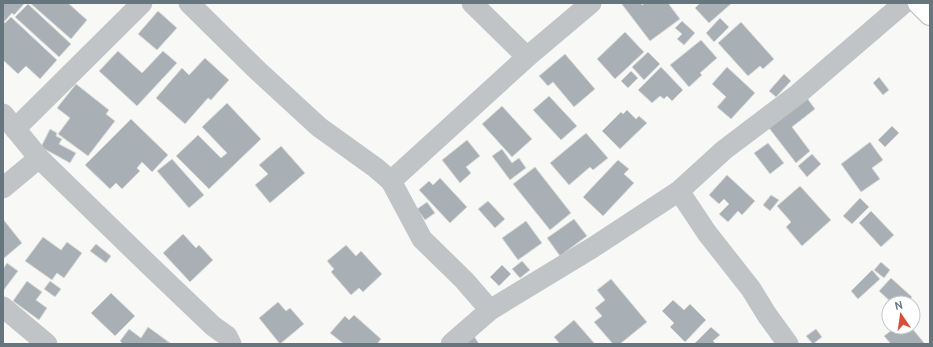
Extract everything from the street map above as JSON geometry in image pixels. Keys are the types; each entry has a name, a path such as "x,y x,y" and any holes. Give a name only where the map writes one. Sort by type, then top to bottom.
{"main road":[{"path":"919,3 930,14"}],"street":[{"path":"142,3 9,121 39,158 213,326 227,336 231,344"},
{"path":"189,3 257,70 319,127 376,168 391,182 422,239 453,268 490,310"},
{"path":"472,3 527,57"},
{"path":"391,182 527,57 591,3"},
{"path":"451,344 490,310 586,252 679,191 724,150 798,94 904,3"},
{"path":"3,188 39,158"},
{"path":"679,191 707,233 751,289 766,315 788,344"},
{"path":"3,307 46,344"}],"building":[{"path":"3,3 25,3 14,15 12,13 4,22"},
{"path":"30,3 68,3 87,20 71,39"},
{"path":"621,3 641,3 642,5 645,3 668,3 680,19 650,41"},
{"path":"700,3 732,3 709,23 695,8"},
{"path":"28,4 71,44 59,57 15,17"},
{"path":"158,11 177,28 157,50 138,34"},
{"path":"11,17 57,60 40,79 26,66 18,74 3,60 3,21 5,23"},
{"path":"720,18 729,27 714,42 706,33"},
{"path":"682,21 695,33 684,45 677,39 682,34 675,28"},
{"path":"741,22 774,59 763,69 760,66 748,76 718,43"},
{"path":"625,32 644,52 615,79 597,59"},
{"path":"701,40 717,58 700,73 702,75 689,87 670,65"},
{"path":"118,51 142,73 163,51 177,63 137,106 99,71"},
{"path":"648,52 660,64 644,80 632,67"},
{"path":"565,54 595,89 574,107 553,82 548,86 539,76"},
{"path":"205,58 229,80 211,100 208,98 185,124 156,98 182,68 189,75"},
{"path":"661,67 683,90 672,101 667,96 664,99 660,96 652,103 638,90"},
{"path":"727,67 755,93 731,119 717,107 726,97 712,84"},
{"path":"631,71 638,78 628,88 621,81"},
{"path":"784,74 791,81 776,97 769,91"},
{"path":"879,77 889,90 883,95 873,83"},
{"path":"76,84 109,110 106,114 115,121 88,156 58,134 70,118 57,108"},
{"path":"549,96 577,126 561,140 533,110"},
{"path":"807,98 815,109 792,127 810,151 796,163 769,128"},
{"path":"227,103 261,139 209,189 176,156 198,135 221,158 227,153 202,127"},
{"path":"502,106 532,139 512,157 482,124"},
{"path":"627,110 636,119 639,116 647,123 620,149 602,131 621,112 623,114"},
{"path":"131,119 168,155 152,172 142,162 137,168 140,171 122,189 116,183 110,189 85,165"},
{"path":"892,126 899,133 885,147 878,140"},
{"path":"50,129 57,133 56,136 62,139 59,144 76,153 70,163 41,147"},
{"path":"586,133 608,158 593,170 590,167 569,185 550,163"},
{"path":"467,140 480,156 466,167 471,173 460,183 442,160"},
{"path":"870,142 883,160 872,168 880,179 861,192 841,164"},
{"path":"768,143 784,163 770,174 754,153"},
{"path":"281,146 305,173 270,203 255,185 268,174 259,165"},
{"path":"502,149 512,163 519,158 526,168 510,180 492,156"},
{"path":"812,154 821,164 807,177 798,166"},
{"path":"172,159 204,195 189,208 157,171"},
{"path":"618,160 629,169 624,174 634,183 603,216 583,197"},
{"path":"535,167 571,213 550,230 513,184"},
{"path":"727,175 755,201 742,215 738,211 728,222 719,214 729,204 724,199 719,204 709,195"},
{"path":"440,178 467,207 450,223 419,190 429,181 433,185"},
{"path":"800,186 831,220 802,246 786,227 791,222 777,206"},
{"path":"771,195 779,200 770,211 763,205"},
{"path":"860,198 869,207 852,224 843,216"},
{"path":"488,201 505,219 495,228 478,209"},
{"path":"427,202 435,213 425,220 417,209"},
{"path":"871,211 894,235 881,247 859,223"},
{"path":"3,219 22,243 3,259"},
{"path":"574,219 587,236 560,256 547,238"},
{"path":"526,221 542,243 518,260 502,238"},
{"path":"183,234 196,248 199,245 213,260 190,282 163,253"},
{"path":"43,237 61,250 67,242 82,253 64,278 57,273 52,280 25,261"},
{"path":"96,244 111,256 106,263 90,251"},
{"path":"346,245 356,256 361,251 382,274 363,292 359,288 351,295 331,272 334,269 327,261"},
{"path":"522,261 530,270 520,278 512,269"},
{"path":"881,262 890,270 884,278 874,270"},
{"path":"7,263 18,271 3,291 3,269"},
{"path":"502,265 511,274 499,286 490,277"},
{"path":"872,270 880,279 858,299 851,291"},
{"path":"891,278 910,295 883,295 879,291"},
{"path":"611,279 647,322 620,344 613,344 594,322 602,316 595,308 605,300 597,290"},
{"path":"27,281 42,292 36,300 47,308 39,320 13,301"},
{"path":"50,281 61,289 55,297 44,289"},
{"path":"111,293 135,316 115,336 91,313"},
{"path":"673,300 684,310 690,304 706,320 685,342 670,327 674,323 662,311"},
{"path":"278,302 286,311 290,308 304,324 280,344 259,318"},
{"path":"354,315 381,339 377,344 344,344 330,333 345,316 349,320"},
{"path":"574,320 595,344 560,344 554,337"},
{"path":"148,327 170,343 123,344 120,341 129,329 141,338"},
{"path":"711,327 720,335 713,341 716,344 694,344"},
{"path":"816,329 822,337 813,344 806,336"},
{"path":"472,333 479,344 456,344"},
{"path":"918,335 925,344 891,344 884,336"}]}
